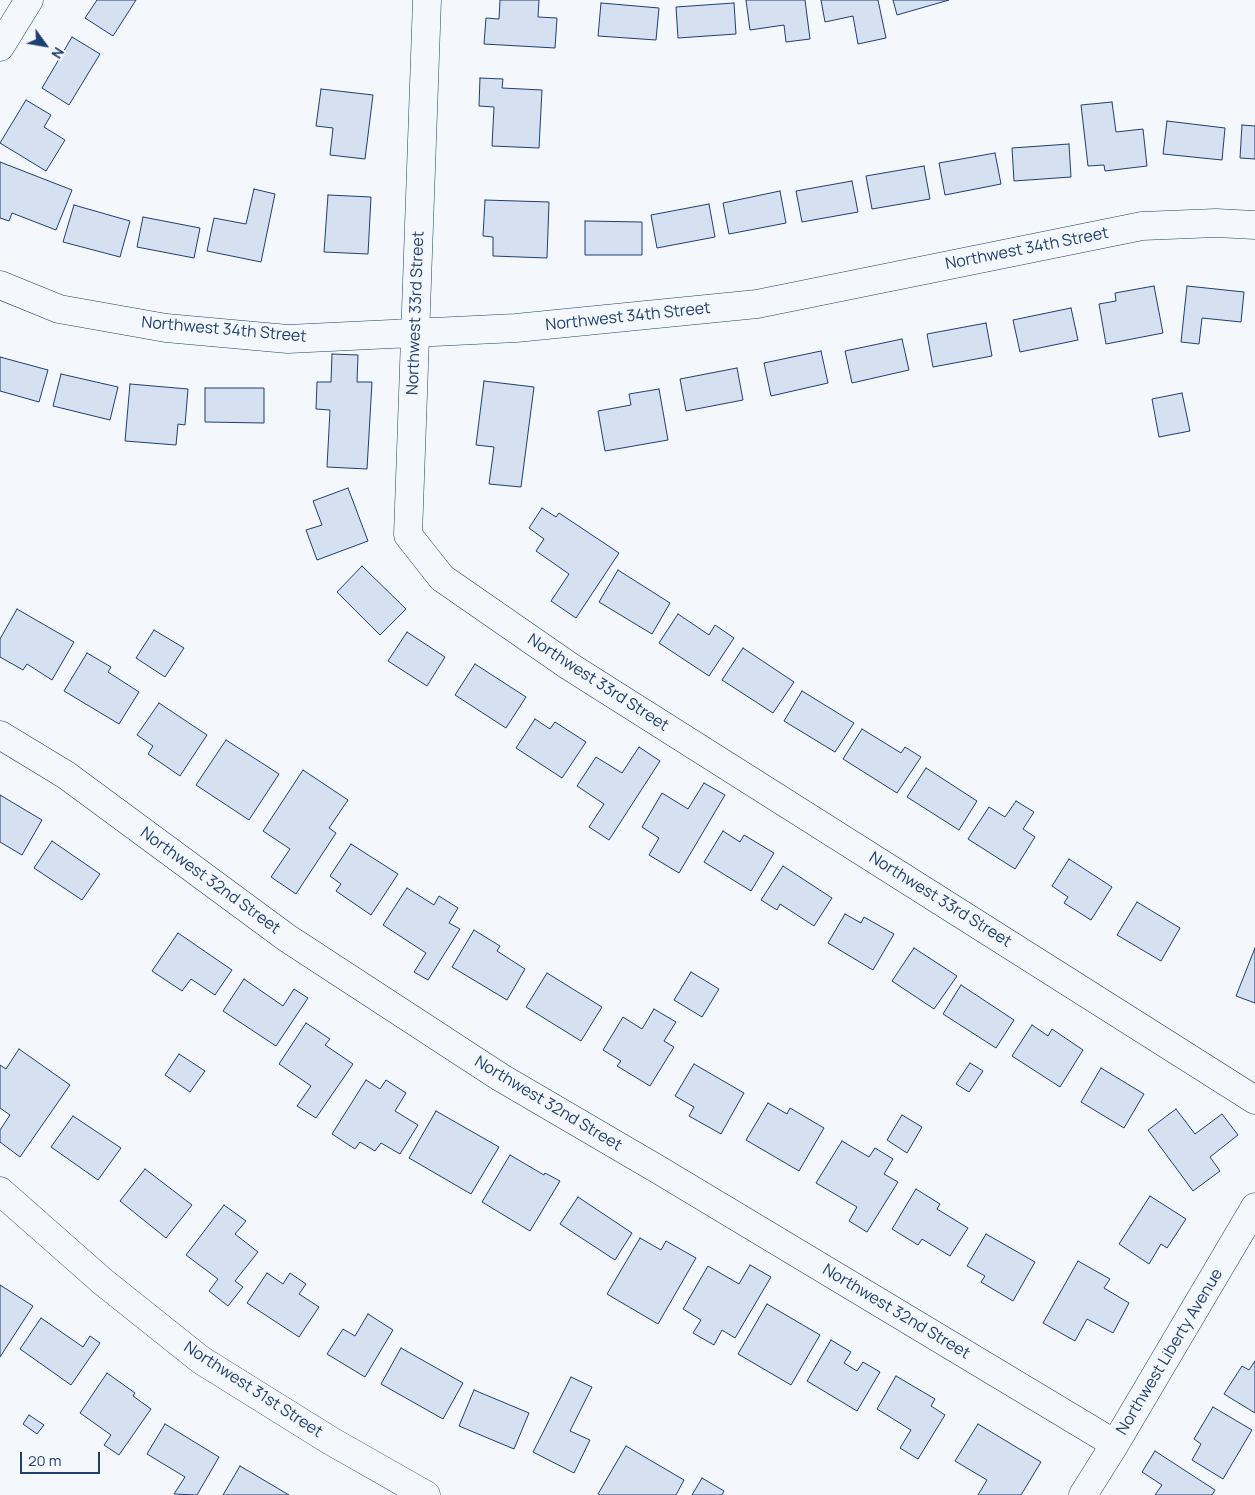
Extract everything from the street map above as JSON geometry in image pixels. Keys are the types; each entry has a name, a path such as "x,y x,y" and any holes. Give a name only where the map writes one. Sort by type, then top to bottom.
{"street":[{"path":"0,47 30,0"},
{"name":"Northwest 33rd Street","path":"426,0 408,535 442,578 577,671 1255,1100"},
{"name":"Northwest 34th Street","path":"0,285 60,309 166,328 288,339 415,333 516,328 756,304 1142,226 1216,223 1255,225"},
{"name":"Northwest 32nd Street","path":"0,735 66,775 287,938 500,1078 659,1170 1116,1444"},
{"name":"Northwest 31st Street","path":"0,1191 102,1281 201,1360 331,1441 426,1495"},
{"name":"Northwest Liberty Avenue","path":"1083,1495 1116,1444 1255,1207"}],"building":[{"path":"97,0 136,0 113,36 85,18"},
{"path":"500,0 539,0 538,17 557,18 555,48 484,44 486,18 499,19"},
{"path":"746,0 805,0 810,39 786,42 784,25 750,30"},
{"path":"821,0 878,0 886,38 858,44 853,16 825,22"},
{"path":"893,0 949,0 897,15"},
{"path":"601,3 659,8 656,40 598,36"},
{"path":"734,3 736,34 678,38 676,7"},
{"path":"72,37 100,54 69,105 42,88"},
{"path":"480,78 503,79 502,88 542,90 539,148 492,146 494,107 479,106"},
{"path":"321,89 373,95 365,159 330,155 333,128 316,126"},
{"path":"26,100 51,115 44,127 65,140 46,171 0,143"},
{"path":"1112,102 1116,132 1143,129 1147,166 1105,171 1104,165 1088,166 1081,105"},
{"path":"1167,121 1225,128 1222,160 1163,154"},
{"path":"1242,125 1255,126 1255,159 1240,158"},
{"path":"1069,144 1071,177 1014,181 1012,148"},
{"path":"995,153 1001,184 945,195 939,163"},
{"path":"0,162 72,190 56,230 12,213 9,221 0,218"},
{"path":"924,166 930,199 872,209 866,176"},
{"path":"852,181 858,212 802,222 796,191"},
{"path":"254,189 275,194 261,262 207,251 214,218 246,224"},
{"path":"780,191 786,223 729,234 723,203"},
{"path":"328,195 371,197 368,254 324,252"},
{"path":"485,200 549,202 547,258 493,256 493,237 483,236"},
{"path":"709,204 715,237 657,248 651,215"},
{"path":"74,205 130,221 120,257 63,242"},
{"path":"143,217 200,228 194,258 137,247"},
{"path":"585,221 642,222 642,255 585,255"},
{"path":"1154,286 1163,333 1106,344 1099,304 1116,301 1115,293"},
{"path":"1187,286 1244,292 1241,322 1202,318 1199,344 1181,342"},
{"path":"1071,308 1078,340 1020,352 1013,320"},
{"path":"986,323 992,356 933,367 927,334"},
{"path":"902,339 909,370 852,383 845,351"},
{"path":"821,351 828,383 771,396 764,363"},
{"path":"332,354 358,355 357,382 372,382 367,469 327,467 330,410 316,409 317,382 331,382"},
{"path":"0,357 48,370 39,402 0,391"},
{"path":"737,368 743,400 686,411 680,379"},
{"path":"61,374 118,387 110,420 53,406"},
{"path":"484,381 534,387 521,487 489,484 494,447 476,445"},
{"path":"130,384 188,389 185,425 178,424 176,445 125,441"},
{"path":"205,388 264,388 264,423 205,422"},
{"path":"659,389 668,440 605,451 598,411 631,405 629,394"},
{"path":"1182,393 1190,431 1159,437 1152,399"},
{"path":"348,488 368,541 317,560 306,530 322,525 313,501"},
{"path":"542,508 556,517 559,513 619,553 576,618 551,601 569,574 536,551 544,539 529,528"},
{"path":"362,566 406,609 380,635 337,592"},
{"path":"618,570 670,603 652,634 599,602"},
{"path":"17,609 74,642 52,680 27,664 23,670 0,657 0,639"},
{"path":"678,614 709,635 715,625 734,638 709,676 659,643"},
{"path":"154,630 184,648 165,677 136,658"},
{"path":"407,632 445,657 427,686 388,661"},
{"path":"743,648 794,682 773,713 722,680"},
{"path":"87,653 111,667 108,672 139,692 119,724 64,691"},
{"path":"475,664 526,697 506,728 455,695"},
{"path":"802,691 854,723 835,752 784,721"},
{"path":"159,703 207,735 180,776 148,754 153,746 137,735"},
{"path":"535,719 550,729 555,722 586,742 562,778 516,748"},
{"path":"862,729 901,753 905,747 921,757 897,793 843,759"},
{"path":"226,740 279,774 249,820 196,785"},
{"path":"639,747 660,761 609,840 589,827 604,804 577,786 596,757 622,773"},
{"path":"926,768 977,801 959,830 907,797"},
{"path":"303,770 348,800 329,828 336,833 296,894 271,877 290,849 263,831"},
{"path":"704,783 725,795 679,873 649,855 659,838 642,827 662,793 688,809"},
{"path":"0,795 42,820 22,855 0,842"},
{"path":"1016,801 1034,812 1023,829 1035,837 1015,869 968,839 989,807 1005,817"},
{"path":"723,831 740,842 744,835 774,853 751,891 704,862"},
{"path":"52,841 100,874 82,900 34,868"},
{"path":"351,844 398,874 371,915 336,891 341,884 330,876"},
{"path":"1069,859 1112,887 1091,920 1064,903 1068,897 1052,886"},
{"path":"783,866 832,898 814,926 780,904 777,910 761,900"},
{"path":"407,888 434,905 439,896 458,908 449,923 460,929 428,980 414,972 426,953 383,925"},
{"path":"1137,902 1180,928 1161,961 1117,935"},
{"path":"845,914 861,923 864,917 894,934 873,970 828,943"},
{"path":"474,930 500,946 497,951 525,969 507,1000 452,967"},
{"path":"178,933 232,970 215,995 191,979 182,991 152,971"},
{"path":"914,948 957,976 934,1009 892,981"},
{"path":"1255,948 1255,1003 1236,996"},
{"path":"691,972 719,989 702,1017 674,1000"},
{"path":"547,973 602,1007 581,1041 526,1007"},
{"path":"244,979 283,1006 294,989 308,998 276,1046 223,1011"},
{"path":"961,985 1014,1020 996,1048 943,1014"},
{"path":"654,1009 676,1022 664,1041 674,1047 650,1086 617,1066 621,1061 603,1050 623,1017 642,1029"},
{"path":"306,1023 330,1039 325,1045 353,1064 316,1118 297,1106 311,1086 279,1064"},
{"path":"1032,1025 1048,1036 1052,1029 1083,1050 1060,1087 1012,1056"},
{"path":"19,1049 70,1085 20,1157 0,1142 0,1130 10,1115 0,1108 0,1065 6,1069"},
{"path":"179,1054 205,1071 190,1092 165,1075"},
{"path":"970,1063 983,1071 969,1092 956,1084"},
{"path":"694,1064 744,1093 721,1134 689,1116 694,1107 675,1096"},
{"path":"1101,1068 1144,1094 1124,1128 1081,1102"},
{"path":"366,1080 380,1089 386,1080 406,1093 395,1111 418,1125 400,1154 381,1143 375,1151 360,1142 355,1149 332,1134"},
{"path":"768,1103 787,1114 790,1108 824,1128 799,1171 746,1140"},
{"path":"1176,1109 1195,1134 1222,1114 1238,1135 1210,1157 1220,1171 1193,1191 1148,1130"},
{"path":"436,1111 499,1147 471,1194 409,1158"},
{"path":"902,1115 922,1127 907,1153 887,1140"},
{"path":"73,1116 121,1148 98,1180 51,1147"},
{"path":"842,1141 869,1157 875,1148 893,1159 884,1174 898,1182 867,1232 849,1221 857,1207 816,1183"},
{"path":"510,1155 544,1175 545,1173 560,1181 530,1231 482,1202"},
{"path":"145,1169 192,1205 166,1238 120,1201"},
{"path":"916,1189 940,1204 937,1209 968,1228 950,1256 922,1239 918,1245 892,1229"},
{"path":"1150,1196 1186,1219 1167,1248 1161,1244 1149,1264 1119,1244"},
{"path":"578,1197 632,1233 615,1260 560,1224"},
{"path":"224,1205 246,1221 235,1234 258,1252 235,1281 243,1287 228,1306 209,1291 218,1279 186,1255"},
{"path":"986,1234 1035,1262 1013,1301 981,1282 985,1276 967,1266"},
{"path":"640,1238 661,1250 666,1241 696,1258 658,1324 607,1294"},
{"path":"1078,1261 1110,1279 1104,1288 1129,1303 1113,1333 1087,1319 1075,1341 1043,1323"},
{"path":"750,1265 771,1277 735,1338 722,1330 714,1345 693,1333 701,1320 683,1309 708,1266 739,1284"},
{"path":"267,1273 283,1284 290,1273 306,1284 299,1294 319,1307 299,1337 247,1303"},
{"path":"0,1285 33,1306 0,1357"},
{"path":"767,1304 820,1335 791,1385 738,1354"},
{"path":"368,1314 393,1330 365,1377 327,1354 343,1329 355,1336"},
{"path":"41,1318 83,1347 90,1336 100,1343 71,1385 20,1349"},
{"path":"831,1340 851,1352 844,1363 857,1371 863,1362 880,1372 857,1411 807,1381"},
{"path":"401,1348 463,1383 443,1419 381,1384"},
{"path":"1255,1361 1255,1413 1224,1394 1242,1366 1249,1370"},
{"path":"107,1373 135,1393 133,1396 151,1409 119,1455 104,1445 111,1435 80,1413"},
{"path":"896,1376 935,1399 931,1406 945,1415 918,1459 900,1448 911,1430 877,1409"},
{"path":"571,1377 592,1387 570,1431 590,1440 574,1473 533,1452"},
{"path":"474,1390 529,1413 514,1449 459,1426"},
{"path":"1213,1407 1252,1430 1223,1479 1192,1460 1201,1444 1194,1439"},
{"path":"29,1415 44,1425 37,1434 23,1424"},
{"path":"165,1424 219,1457 197,1495 174,1494 185,1477 147,1454"},
{"path":"978,1424 1041,1462 1021,1495 978,1495 987,1480 955,1461"},
{"path":"626,1446 684,1480 676,1495 598,1494"},
{"path":"1155,1451 1215,1490 1212,1495 1155,1495 1162,1485 1142,1472"},
{"path":"240,1466 289,1495 223,1495"},
{"path":"702,1478 724,1491 722,1495 692,1495"}]}
